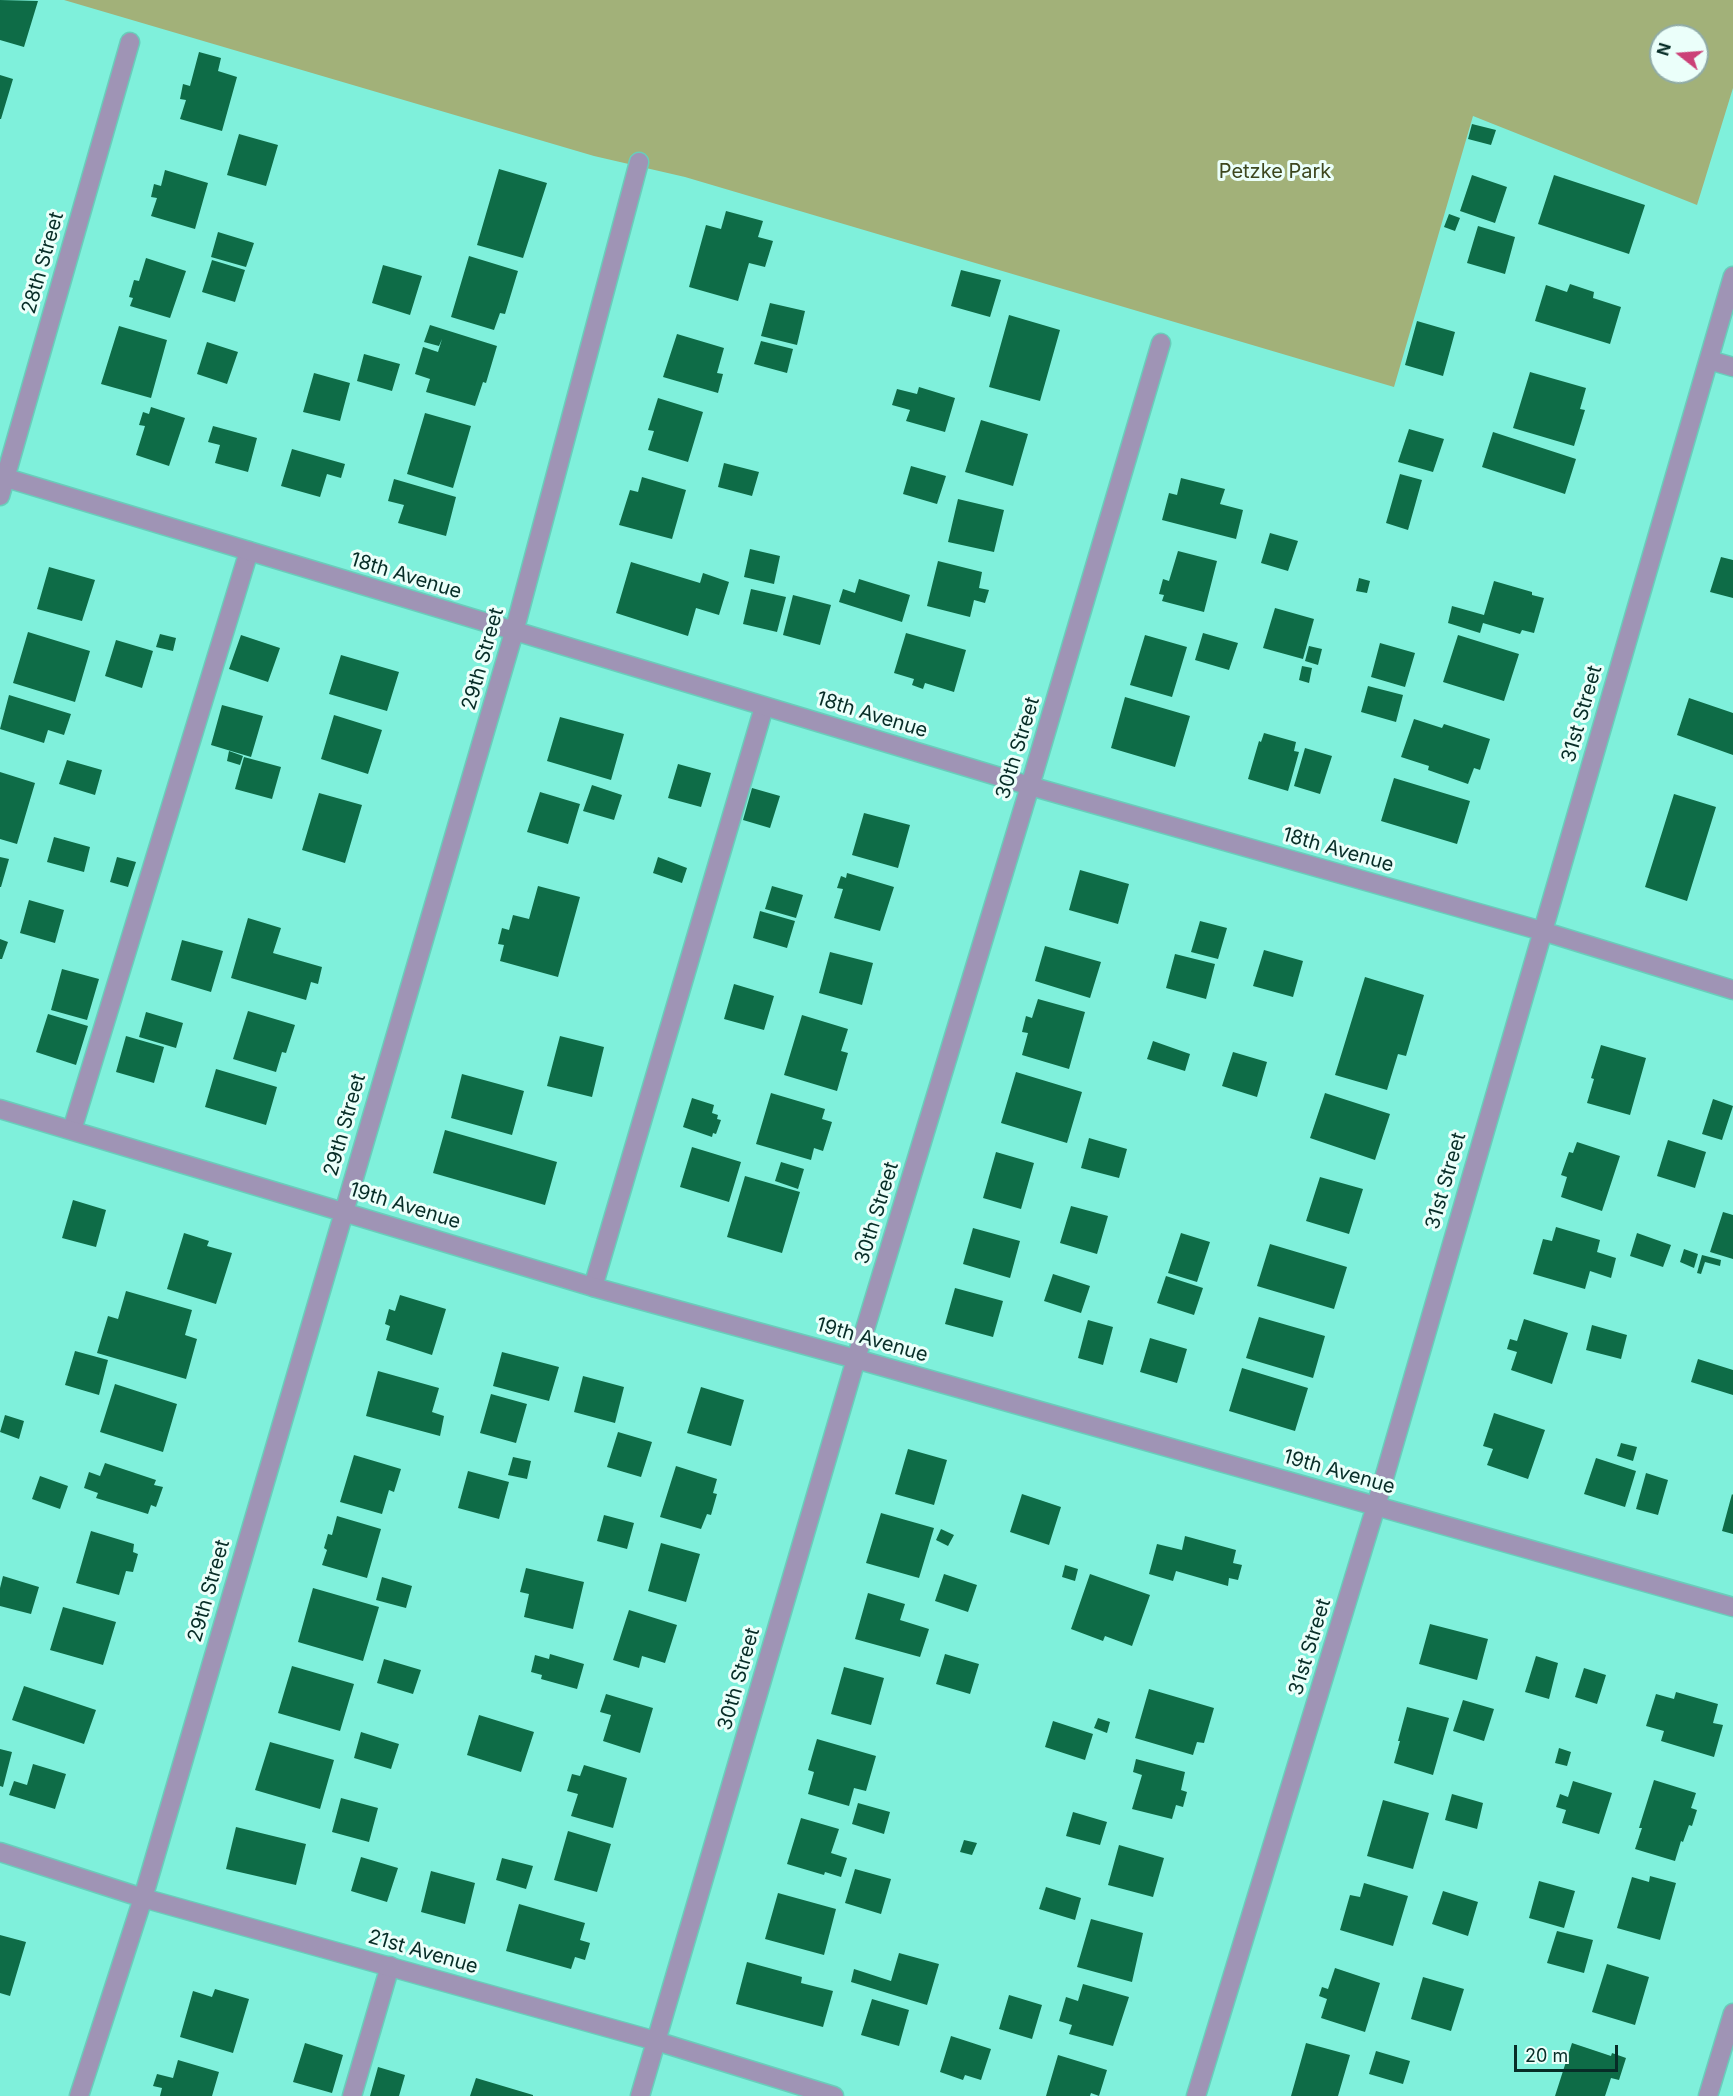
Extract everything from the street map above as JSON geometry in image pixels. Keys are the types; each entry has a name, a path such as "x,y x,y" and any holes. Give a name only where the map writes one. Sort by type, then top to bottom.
{"street":[{"name":"28th Street","path":"0,496 3,477 130,42"},
{"name":"29th Street","path":"79,2096 143,1898 514,632 639,162"},
{"name":"31st Street","path":"1196,2096 1376,1506 1733,276"},
{"name":"30th Street","path":"640,2096 856,1359 1030,786 1161,343"},
{"path":"1709,360 1733,367"},
{"name":"18th Avenue","path":"3,477 1030,786 1542,931 1733,990"},
{"path":"72,1130 249,551"},
{"path":"593,1287 764,706"},
{"name":"19th Avenue","path":"0,1109 593,1287 1733,1607"},
{"name":"21st Avenue","path":"0,1852 143,1898 656,2041 834,2096"},
{"path":"352,2096 390,1966"},
{"path":"1708,2096 1733,2013"}],"green space":[{"name":"Petzke Park","path":"64,0 1733,0 1733,88 1697,205 1473,116 1394,387 685,177 594,156"}],"building":[{"path":"0,0 38,1 24,47 0,40"},
{"path":"199,52 221,58 218,71 237,77 222,131 180,119 186,100 180,99 183,84 190,86"},
{"path":"0,75 13,79 1,119 0,119"},
{"path":"1472,124 1496,130 1491,145 1468,139"},
{"path":"239,134 278,145 266,186 227,175"},
{"path":"499,169 547,183 523,258 477,245"},
{"path":"165,170 208,183 195,229 151,216 157,198 151,197 154,184 161,186"},
{"path":"1472,175 1507,187 1495,223 1460,211"},
{"path":"1554,175 1645,205 1629,254 1538,224"},
{"path":"726,211 763,221 758,237 773,241 765,267 749,263 738,301 689,287 706,225 721,229"},
{"path":"1449,214 1460,218 1455,231 1444,227"},
{"path":"1478,226 1515,237 1505,274 1467,263"},
{"path":"218,232 254,243 246,267 211,257"},
{"path":"469,256 518,271 505,314 500,313 494,330 451,317"},
{"path":"146,258 186,271 170,318 130,306 133,298 129,297 134,280 139,281"},
{"path":"212,260 245,270 235,302 202,292"},
{"path":"383,265 422,276 410,315 372,303"},
{"path":"961,270 1001,280 990,317 951,306"},
{"path":"1570,284 1594,292 1593,298 1621,307 1610,344 1535,321 1546,285 1567,292"},
{"path":"770,303 805,311 797,345 761,336"},
{"path":"1009,315 1060,330 1040,401 989,387"},
{"path":"1417,321 1455,332 1443,376 1405,365"},
{"path":"430,325 497,346 486,383 483,382 475,406 426,392 430,379 415,374 423,347 438,352 442,339 439,346 424,342"},
{"path":"119,326 167,340 151,398 101,384"},
{"path":"677,334 724,348 717,373 723,374 718,393 663,377"},
{"path":"761,341 793,349 787,373 754,364"},
{"path":"207,342 238,352 227,384 197,374"},
{"path":"364,354 400,364 392,391 357,381"},
{"path":"1530,372 1586,388 1580,409 1585,410 1574,446 1513,428"},
{"path":"314,373 350,383 340,421 303,412"},
{"path":"919,387 955,398 945,432 906,421 910,410 892,405 897,389 917,394"},
{"path":"658,398 703,412 688,462 648,450 654,431 648,430"},
{"path":"151,407 185,418 169,466 136,455 145,426 139,425 143,412 149,414"},
{"path":"425,413 471,426 453,488 407,474"},
{"path":"981,420 1028,434 1013,486 965,472"},
{"path":"213,426 257,438 248,472 215,463 220,445 208,442"},
{"path":"1409,429 1444,439 1433,472 1398,462"},
{"path":"1493,432 1576,459 1565,494 1482,467"},
{"path":"292,449 345,464 341,478 327,474 320,497 281,486"},
{"path":"724,463 759,472 752,496 718,487"},
{"path":"911,466 946,476 937,504 903,494"},
{"path":"1400,474 1422,480 1408,530 1386,523"},
{"path":"642,477 686,490 672,539 619,525 630,490 638,492"},
{"path":"1181,478 1225,489 1220,504 1243,510 1236,539 1162,520 1169,493 1177,495"},
{"path":"394,479 456,497 446,536 398,523 404,505 388,501"},
{"path":"958,499 1004,510 994,552 948,542"},
{"path":"1270,533 1298,541 1288,571 1261,563"},
{"path":"750,549 780,556 774,584 744,577"},
{"path":"1178,551 1217,561 1204,612 1162,601 1164,595 1159,594 1163,579 1169,581"},
{"path":"1721,557 1733,560 1733,598 1710,592"},
{"path":"938,561 982,572 979,588 989,590 985,603 974,600 970,617 927,606"},
{"path":"631,562 700,583 703,573 729,582 719,615 696,608 688,636 616,613"},
{"path":"49,567 95,580 82,621 37,609"},
{"path":"1359,578 1370,581 1367,593 1356,591"},
{"path":"859,579 910,595 902,622 839,602 843,589 855,593"},
{"path":"1494,581 1532,592 1532,595 1544,598 1534,633 1522,630 1520,634 1483,623 1480,633 1448,623 1452,606 1484,615"},
{"path":"751,589 786,597 777,632 743,624"},
{"path":"793,595 831,605 820,645 783,635"},
{"path":"1275,608 1314,619 1303,659 1263,648"},
{"path":"28,632 90,651 75,702 13,683"},
{"path":"906,633 966,650 954,692 925,683 923,689 912,685 914,679 894,673"},
{"path":"1203,633 1238,643 1229,670 1195,660"},
{"path":"160,634 176,638 173,651 156,647"},
{"path":"241,635 280,648 268,682 229,669"},
{"path":"1145,635 1187,647 1172,697 1130,685"},
{"path":"1458,635 1519,654 1504,701 1443,682"},
{"path":"116,640 153,651 142,688 105,676"},
{"path":"1380,643 1415,653 1405,687 1371,677"},
{"path":"1309,646 1322,649 1318,665 1305,661"},
{"path":"341,655 399,672 387,711 329,694"},
{"path":"1302,666 1312,668 1309,683 1299,680"},
{"path":"1368,686 1403,695 1396,722 1361,712"},
{"path":"9,695 71,714 64,735 48,730 44,743 0,729"},
{"path":"1125,697 1190,716 1175,767 1111,748"},
{"path":"1689,698 1733,713 1733,755 1677,735"},
{"path":"222,705 263,716 251,757 211,745"},
{"path":"334,715 382,730 368,774 321,759"},
{"path":"560,717 624,734 611,780 547,761"},
{"path":"1414,719 1442,728 1444,724 1490,739 1480,770 1474,768 1468,784 1428,770 1429,766 1401,757"},
{"path":"1264,733 1296,742 1294,751 1299,752 1288,791 1248,779 1259,741 1261,742"},
{"path":"1305,748 1332,756 1320,794 1294,786"},
{"path":"229,751 243,756 240,765 227,761"},
{"path":"244,757 281,767 272,799 235,789"},
{"path":"67,760 102,770 95,795 59,784"},
{"path":"678,764 711,773 701,807 668,798"},
{"path":"0,772 35,783 17,844 0,839"},
{"path":"1394,778 1470,801 1457,844 1381,821"},
{"path":"592,785 622,795 614,820 583,811"},
{"path":"752,788 780,796 770,828 743,820"},
{"path":"540,792 580,804 568,844 527,832"},
{"path":"319,793 362,805 345,863 302,850"},
{"path":"1674,794 1716,807 1687,901 1645,887"},
{"path":"864,813 910,825 898,868 852,855"},
{"path":"54,837 90,847 84,872 47,862"},
{"path":"0,857 9,859 1,887 0,887"},
{"path":"117,857 136,862 128,887 110,882"},
{"path":"658,857 687,868 682,883 653,873"},
{"path":"1080,870 1129,884 1118,924 1069,910"},
{"path":"847,873 894,887 880,931 834,918 843,889 837,888 841,876 846,878"},
{"path":"538,886 580,897 558,977 500,961 504,945 498,944 502,928 509,930 513,915 529,919"},
{"path":"772,886 803,895 796,918 765,909"},
{"path":"29,900 64,910 55,943 20,933"},
{"path":"760,911 795,921 787,948 753,938"},
{"path":"248,918 281,928 273,953 322,967 318,984 311,982 306,1000 231,978"},
{"path":"1200,921 1227,928 1218,959 1191,952"},
{"path":"0,939 8,942 2,959 0,959"},
{"path":"182,940 223,951 211,992 171,980"},
{"path":"1045,946 1101,962 1090,998 1035,981"},
{"path":"1264,950 1303,961 1293,997 1253,986"},
{"path":"830,952 873,963 862,1005 819,993"},
{"path":"1175,954 1215,964 1206,999 1166,988"},
{"path":"62,969 99,979 87,1020 51,1010"},
{"path":"1365,977 1424,995 1406,1056 1398,1054 1387,1090 1335,1075"},
{"path":"734,984 774,996 764,1030 724,1019"},
{"path":"1038,999 1085,1012 1069,1069 1022,1055 1028,1033 1022,1032 1026,1016 1032,1018"},
{"path":"248,1011 295,1025 286,1053 282,1052 276,1072 233,1059"},
{"path":"146,1012 183,1023 176,1048 139,1037"},
{"path":"48,1014 88,1026 76,1065 36,1052"},
{"path":"802,1015 848,1029 841,1051 848,1053 837,1091 784,1075"},
{"path":"126,1036 164,1047 154,1083 116,1072"},
{"path":"560,1036 604,1047 592,1097 547,1086"},
{"path":"1153,1041 1190,1054 1185,1071 1147,1059"},
{"path":"1601,1045 1646,1058 1630,1115 1587,1103 1594,1079 1591,1078"},
{"path":"1233,1052 1267,1062 1257,1097 1222,1086"},
{"path":"216,1069 277,1087 266,1125 205,1107"},
{"path":"1016,1072 1082,1092 1067,1143 1001,1123"},
{"path":"462,1074 524,1091 512,1135 451,1118"},
{"path":"771,1093 825,1109 822,1119 832,1122 823,1151 814,1148 811,1160 756,1144"},
{"path":"1325,1093 1390,1114 1375,1160 1310,1138"},
{"path":"692,1098 714,1105 712,1113 718,1115 717,1119 721,1120 716,1134 713,1133 712,1137 683,1127"},
{"path":"1713,1099 1733,1106 1722,1140 1702,1134"},
{"path":"445,1130 557,1162 545,1205 433,1173"},
{"path":"1089,1138 1127,1149 1119,1178 1081,1168"},
{"path":"1668,1140 1706,1152 1695,1188 1657,1176"},
{"path":"1577,1142 1620,1156 1602,1211 1561,1197 1567,1177 1561,1175 1569,1152 1573,1153"},
{"path":"692,1147 741,1162 729,1202 680,1187"},
{"path":"996,1152 1034,1163 1021,1209 983,1198"},
{"path":"781,1162 804,1169 798,1189 775,1181"},
{"path":"745,1176 800,1192 782,1253 727,1237"},
{"path":"1320,1177 1363,1189 1349,1234 1306,1221"},
{"path":"73,1200 106,1210 96,1247 62,1238"},
{"path":"1071,1206 1108,1216 1097,1254 1060,1243"},
{"path":"1723,1212 1733,1215 1733,1259 1710,1252"},
{"path":"1556,1227 1600,1240 1597,1252 1616,1258 1611,1278 1590,1271 1585,1289 1533,1274 1543,1239 1552,1241"},
{"path":"973,1228 1020,1241 1010,1278 963,1264"},
{"path":"184,1233 209,1241 207,1246 232,1253 216,1304 167,1289"},
{"path":"1181,1233 1210,1242 1197,1282 1168,1273"},
{"path":"1637,1233 1671,1245 1663,1267 1630,1256"},
{"path":"1270,1244 1347,1267 1334,1309 1257,1286"},
{"path":"1684,1249 1698,1254 1694,1268 1680,1262"},
{"path":"1702,1255 1721,1260 1720,1266 1705,1262 1701,1274 1697,1273"},
{"path":"1053,1274 1090,1286 1081,1313 1044,1301"},
{"path":"1166,1276 1203,1288 1194,1315 1157,1303"},
{"path":"955,1288 1003,1301 993,1337 945,1324"},
{"path":"126,1291 192,1310 185,1335 197,1339 186,1379 97,1353 108,1316 118,1319"},
{"path":"400,1295 446,1309 432,1355 386,1340 390,1326 385,1324 389,1309 395,1311"},
{"path":"1259,1317 1325,1336 1313,1378 1246,1358"},
{"path":"1524,1319 1568,1333 1552,1384 1511,1370 1517,1352 1507,1349 1510,1339 1517,1341"},
{"path":"1088,1320 1113,1327 1103,1365 1078,1358"},
{"path":"1592,1325 1627,1335 1621,1359 1586,1350"},
{"path":"1150,1338 1187,1349 1177,1383 1140,1372"},
{"path":"75,1351 108,1360 99,1395 65,1385"},
{"path":"502,1352 559,1367 549,1401 493,1386"},
{"path":"1698,1359 1733,1370 1733,1395 1691,1382"},
{"path":"1242,1368 1308,1388 1295,1431 1229,1411"},
{"path":"378,1371 439,1388 432,1412 444,1416 440,1436 366,1416"},
{"path":"583,1376 624,1387 615,1423 574,1412"},
{"path":"115,1384 177,1404 163,1452 100,1432"},
{"path":"701,1387 744,1400 731,1446 687,1433"},
{"path":"491,1394 527,1404 516,1443 480,1433"},
{"path":"1494,1413 1545,1430 1528,1479 1487,1465 1493,1449 1483,1446"},
{"path":"5,1415 24,1421 19,1439 0,1432"},
{"path":"618,1432 652,1442 641,1477 607,1467"},
{"path":"1621,1443 1637,1447 1633,1461 1617,1456"},
{"path":"908,1449 947,1460 934,1505 895,1494"},
{"path":"354,1455 401,1469 394,1492 389,1490 382,1514 340,1502"},
{"path":"513,1457 531,1461 527,1479 508,1475"},
{"path":"1596,1458 1636,1471 1625,1507 1584,1494"},
{"path":"105,1463 156,1480 154,1485 163,1487 156,1507 151,1505 148,1514 96,1498 98,1493 84,1488 89,1472 100,1476"},
{"path":"676,1466 717,1479 713,1493 717,1494 711,1515 707,1514 701,1529 660,1517"},
{"path":"468,1471 509,1482 499,1519 458,1508"},
{"path":"1646,1473 1668,1480 1658,1515 1636,1509"},
{"path":"40,1476 68,1486 60,1509 32,1499"},
{"path":"1022,1494 1061,1507 1049,1545 1010,1532"},
{"path":"1733,1495 1733,1534 1722,1531"},
{"path":"881,1513 934,1528 919,1578 866,1563"},
{"path":"604,1515 634,1523 627,1549 597,1541"},
{"path":"337,1516 381,1529 367,1578 322,1565 327,1550 324,1548 328,1534 332,1535"},
{"path":"941,1529 954,1535 948,1546 936,1540"},
{"path":"91,1531 134,1544 133,1552 138,1554 133,1572 126,1571 119,1595 76,1583"},
{"path":"1185,1536 1236,1550 1233,1563 1242,1565 1238,1580 1229,1578 1228,1586 1176,1571 1173,1581 1149,1574 1157,1544 1182,1550"},
{"path":"661,1543 700,1554 686,1602 648,1591"},
{"path":"1065,1565 1078,1569 1075,1581 1062,1577"},
{"path":"526,1568 584,1582 573,1629 524,1617 529,1594 520,1592"},
{"path":"944,1574 977,1585 968,1612 935,1601"},
{"path":"1090,1574 1150,1595 1132,1646 1105,1636 1103,1641 1071,1629"},
{"path":"3,1576 39,1587 31,1614 0,1606"},
{"path":"382,1577 412,1586 406,1608 376,1600"},
{"path":"313,1588 379,1607 363,1661 298,1642"},
{"path":"868,1593 905,1604 900,1620 929,1629 920,1657 855,1639"},
{"path":"63,1607 116,1622 103,1665 50,1650"},
{"path":"629,1610 677,1625 665,1663 642,1656 639,1668 613,1660"},
{"path":"1430,1624 1488,1639 1477,1680 1419,1664"},
{"path":"550,1654 584,1664 577,1689 541,1679 542,1675 531,1672 535,1655 549,1659"},
{"path":"945,1654 979,1664 970,1694 936,1684"},
{"path":"1536,1656 1558,1663 1549,1699 1525,1692"},
{"path":"384,1659 421,1670 413,1694 377,1683"},
{"path":"292,1666 354,1684 340,1731 278,1713"},
{"path":"844,1667 884,1678 871,1725 831,1714"},
{"path":"1584,1668 1606,1675 1597,1704 1575,1697"},
{"path":"24,1686 96,1710 84,1744 12,1720"},
{"path":"1149,1689 1214,1708 1204,1743 1197,1742 1193,1755 1135,1738"},
{"path":"1676,1692 1718,1704 1713,1723 1723,1725 1714,1757 1661,1741 1664,1731 1646,1726 1656,1694 1674,1699"},
{"path":"606,1694 653,1708 640,1753 603,1741 611,1715 600,1712"},
{"path":"1463,1700 1494,1709 1484,1741 1453,1731"},
{"path":"1407,1707 1449,1718 1433,1775 1394,1763"},
{"path":"479,1715 534,1732 521,1772 467,1755"},
{"path":"1098,1718 1110,1722 1107,1733 1094,1728"},
{"path":"1053,1721 1093,1734 1085,1760 1045,1747"},
{"path":"361,1732 399,1744 391,1769 354,1758"},
{"path":"817,1739 876,1756 866,1791 854,1788 849,1806 808,1794 814,1772 808,1770"},
{"path":"270,1742 334,1760 320,1809 255,1790"},
{"path":"1559,1748 1571,1752 1567,1766 1555,1763"},
{"path":"0,1749 12,1752 3,1787 0,1786"},
{"path":"1136,1759 1185,1772 1181,1790 1187,1792 1183,1807 1176,1805 1172,1819 1132,1809 1142,1775 1133,1772"},
{"path":"33,1764 66,1774 55,1809 9,1795 14,1781 27,1785"},
{"path":"584,1765 627,1778 613,1828 571,1816 578,1794 567,1791 572,1774 580,1776"},
{"path":"1654,1780 1696,1793 1691,1808 1697,1810 1692,1826 1689,1825 1683,1842 1681,1841 1675,1861 1635,1849"},
{"path":"1573,1781 1612,1793 1599,1834 1562,1823 1566,1810 1556,1807 1560,1794 1568,1797"},
{"path":"1452,1794 1483,1803 1477,1829 1445,1820"},
{"path":"341,1798 378,1808 369,1842 332,1832"},
{"path":"1383,1800 1429,1813 1413,1869 1367,1856"},
{"path":"858,1803 890,1812 884,1834 852,1824"},
{"path":"1073,1812 1107,1822 1100,1845 1066,1836"},
{"path":"801,1818 839,1829 831,1853 847,1858 841,1877 825,1872 824,1875 787,1864"},
{"path":"236,1827 306,1844 296,1885 226,1869"},
{"path":"568,1831 611,1844 597,1892 554,1880"},
{"path":"964,1840 977,1843 972,1855 960,1852"},
{"path":"1119,1845 1164,1858 1153,1897 1108,1885"},
{"path":"361,1857 398,1868 387,1902 351,1891"},
{"path":"502,1858 533,1866 526,1889 496,1880"},
{"path":"855,1869 891,1879 881,1914 845,1903"},
{"path":"431,1871 475,1883 465,1924 421,1912"},
{"path":"1650,1876 1676,1883 1660,1940 1617,1928 1632,1877 1649,1882"},
{"path":"1539,1881 1575,1891 1564,1928 1529,1918"},
{"path":"1364,1883 1408,1896 1393,1946 1340,1930 1350,1895 1360,1897"},
{"path":"1046,1887 1081,1898 1075,1920 1039,1909"},
{"path":"1443,1891 1478,1902 1468,1936 1432,1924"},
{"path":"778,1893 836,1909 824,1955 765,1939"},
{"path":"519,1904 585,1923 580,1940 590,1943 585,1960 575,1957 571,1969 506,1951"},
{"path":"1091,1919 1143,1933 1132,1982 1077,1967"},
{"path":"1557,1931 1593,1940 1584,1973 1547,1963"},
{"path":"0,1935 26,1942 10,1996 0,1993"},
{"path":"899,1953 939,1964 927,2005 851,1982 854,1969 891,1981"},
{"path":"747,1962 802,1977 801,1983 833,1991 823,2027 736,2004"},
{"path":"1607,1964 1649,1977 1635,2025 1592,2012"},
{"path":"1335,1968 1380,1983 1365,2032 1321,2018 1327,1999 1319,1996 1322,1987 1328,1989"},
{"path":"1423,1977 1464,1989 1451,2031 1411,2019"},
{"path":"1083,1984 1129,1997 1113,2046 1069,2034 1072,2025 1059,2021 1066,1997 1078,2001"},
{"path":"215,1989 249,1999 233,2053 180,2037 193,1991 212,1997"},
{"path":"1009,1995 1042,2005 1032,2039 999,2029"},
{"path":"872,1999 909,2010 899,2046 861,2035"},
{"path":"951,2036 991,2049 981,2080 965,2075 963,2080 940,2072"},
{"path":"305,2043 343,2055 332,2093 293,2082"},
{"path":"1306,2043 1350,2055 1338,2096 1291,2096"},
{"path":"1572,2043 1611,2056 1612,2053 1626,2058 1619,2080 1611,2078 1605,2096 1555,2096"},
{"path":"1376,2051 1410,2061 1403,2084 1369,2074"},
{"path":"1058,2055 1107,2070 1099,2096 1091,2093 1090,2096 1046,2096"},
{"path":"178,2060 219,2072 212,2096 160,2096 162,2088 153,2086 157,2074 173,2078"},
{"path":"378,2067 405,2075 399,2096 370,2096"},
{"path":"476,2078 533,2095 533,2096 470,2096"}]}
